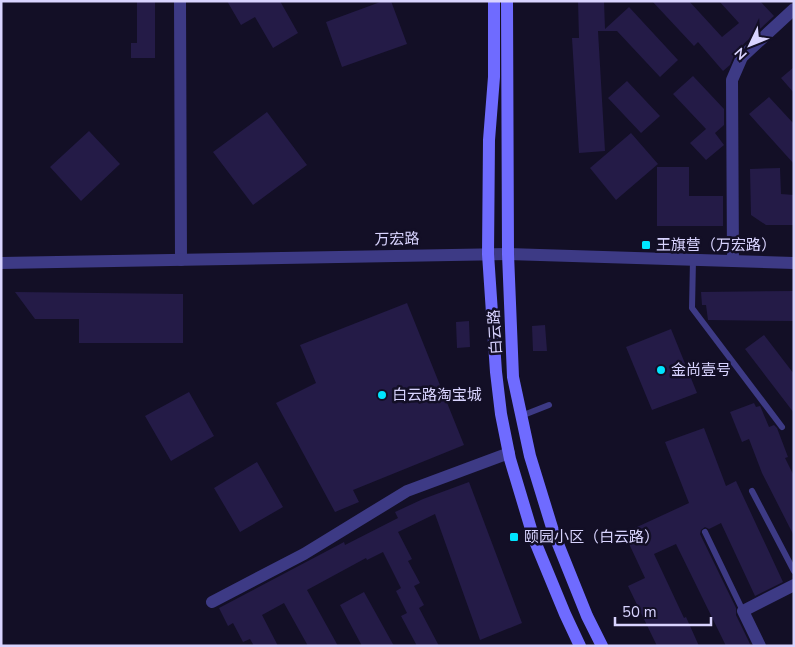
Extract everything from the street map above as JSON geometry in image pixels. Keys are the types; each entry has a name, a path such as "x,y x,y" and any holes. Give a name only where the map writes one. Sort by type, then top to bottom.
{"main road":[{"name":"白云路","path":"494,1 494,77 489,140 488,254 496,372 501,414 509,453 534,539 580,646"},
{"name":"白云路","path":"507,1 508,254 514,377 530,456 554,534 587,616 602,646"}],"street":[{"path":"180,1 181,260"},
{"path":"733,261 732,80 742,57 794,8"},
{"name":"万宏路","path":"1,262 508,254 794,263"},
{"path":"212,602 304,554 407,491 509,453"},
{"path":"760,646 743,611 794,585"}],"lane":[{"path":"693,260 692,308 782,428"},
{"path":"522,416 549,405"},
{"path":"752,490 794,571"},
{"path":"705,532 743,611"}],"building":[{"path":"137,1 155,1 155,58 131,58 131,43 137,43"},
{"path":"227,1 280,1 298,33 273,48 255,17 241,25"},
{"path":"383,1 391,1 407,44 342,67 326,22"},
{"path":"578,1 604,1 605,29 629,7 678,60 660,77 617,31 598,31 605,151 579,153 572,38 579,38"},
{"path":"652,1 689,1 722,37 739,23 719,1 760,1 774,16 736,51 730,65 723,71 698,42 694,46"},
{"path":"794,67 794,93 781,78"},
{"path":"693,76 724,109 724,125 715,133 724,145 706,160 690,143 706,129 673,94"},
{"path":"627,81 660,116 641,133 608,98"},
{"path":"769,97 794,124 794,164 749,114"},
{"path":"267,112 307,165 253,205 213,152"},
{"path":"89,131 120,164 81,201 50,167"},
{"path":"631,133 658,164 616,200 590,168"},
{"path":"657,167 689,167 689,196 723,196 723,226 657,226"},
{"path":"780,168 781,194 794,195 794,225 766,225 751,215 750,169"},
{"path":"794,291 794,321 708,320 706,305 702,305 701,292"},
{"path":"15,292 183,294 183,343 79,343 79,319 35,319"},
{"name":"白云路淘宝城","path":"407,303 464,445 353,490 359,502 335,512 276,403 316,383 300,345"},
{"path":"469,321 470,347 457,348 456,322"},
{"path":"545,325 547,351 533,351 532,326"},
{"name":"金尚壹号","path":"671,329 697,393 652,410 626,347"},
{"path":"764,335 794,374 794,413 745,349"},
{"path":"189,392 214,436 171,461 145,416"},
{"path":"754,403 756,407 760,406 769,427 774,425 777,428 788,457 785,458 794,476 794,536 762,473 749,439 742,442 730,412"},
{"path":"704,428 726,486 736,481 783,582 755,596 721,523 709,529 705,527 701,530 700,534 736,608 736,615 751,646 726,646 676,544 654,554 699,646 657,646 628,586 645,578 624,533 689,503 665,442"},
{"path":"257,462 283,507 240,532 214,488"},
{"path":"469,482 522,623 480,640 435,514 398,532 412,559 408,561 420,583 414,586 424,605 419,608 439,646 417,646 401,616 407,613 396,591 401,588 383,552 367,560 366,558 307,590 338,646 308,646 284,603 262,615 278,646 254,646 250,639 243,642 233,623 228,626 219,608 344,542 345,545 398,518 395,512 423,499"},
{"path":"364,592 394,646 362,646 340,605"}],"place":[{"name":"王旗营（万宏路）","path":"646,245"},
{"name":"金尚壹号","path":"661,370"},
{"name":"白云路淘宝城","path":"382,395"},
{"name":"颐园小区（白云路）","path":"514,537"}]}
